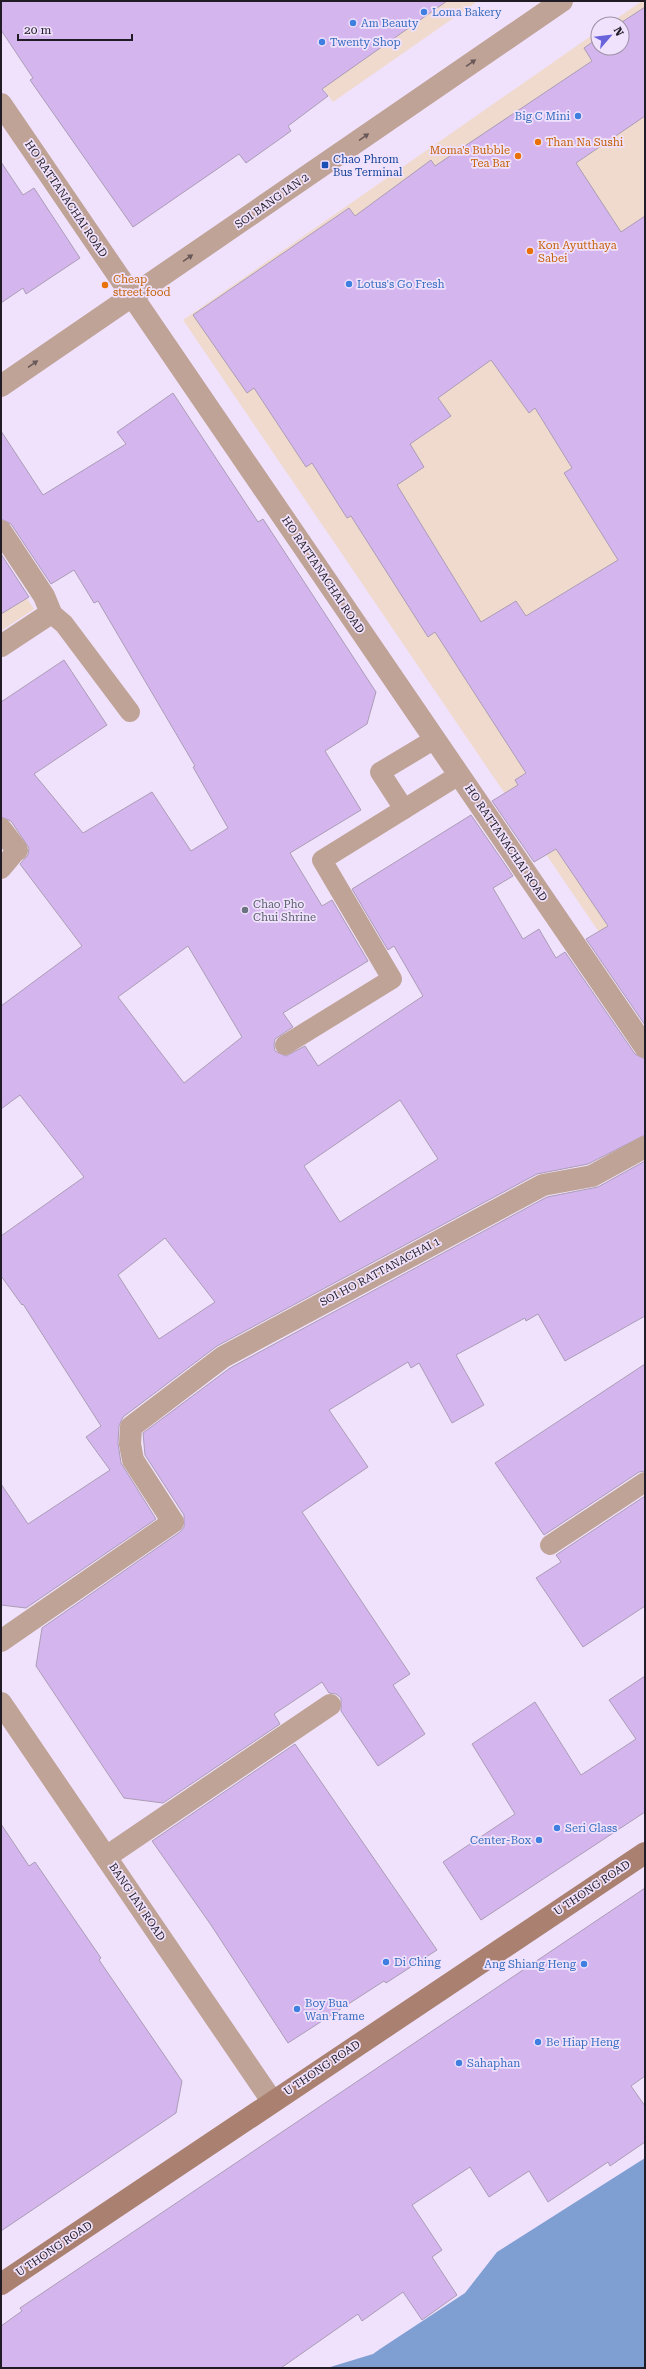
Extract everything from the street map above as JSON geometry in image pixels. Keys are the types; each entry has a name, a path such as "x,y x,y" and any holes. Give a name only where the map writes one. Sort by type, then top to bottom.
{"main road":[{"name":"U THONG ROAD","path":"1,2284 272,2101 645,1853"}],"street":[{"name":"SOI BANG IAN 2","path":"1,386 562,1"},
{"name":"HO RATTANACHAI ROAD","path":"1,104 645,1047"},
{"path":"1,531 44,596 51,613 1,646"},
{"path":"1,829 17,850"},
{"name":"SOI HO RATTANACHAI 1","path":"1,1642 173,1522 133,1460 130,1444 131,1427 223,1357 544,1185 592,1176 645,1147"},
{"name":"BANG IAN ROAD","path":"1,1703 272,2101"},
{"path":"106,1857 330,1705"}],"lane":[{"path":"51,613 64,624 130,712"},
{"path":"404,809 380,772 435,739"},
{"path":"285,1045 392,979 322,860 459,775"},
{"path":"1,870 17,850"},
{"path":"550,1545 645,1482"}],"shaded area":[{"path":"268,1 478,1 333,102 262,5"},
{"path":"642,1 645,1 645,1000 183,320 590,37 590,56 630,56 630,16 620,16"},
{"path":"1,560 34,609 1,631"}],"water":[{"path":"645,2158 645,2368 327,2368 373,2354 465,2293 497,2252"}],"building":[{"path":"1,1 447,1 322,89 328,96 288,126 291,131 246,163 239,154 133,227 30,80 33,78 1,30"},
{"path":"645,7 645,116 576,163 621,232 645,216 645,1025 586,939 608,926 556,849 534,862 492,801 518,785 515,780 526,773 435,632 428,637 351,516 347,518 312,463 306,467 254,388 247,393 193,315 349,208 355,216 431,160 435,166 592,61 584,48 590,44 590,56 630,56 630,17","holes":["491,360 529,413 535,408 572,468 564,473 618,560 526,616 516,601 481,622 397,485 424,467 410,444 451,416 438,398"]},
{"path":"1,162 23,195 34,188 80,258 26,294 23,288 1,303"},
{"path":"173,393 258,522 263,519 376,692 367,724 325,751 361,810 290,853 322,906 332,900 368,961 283,1013 293,1027 275,1039 275,1051 286,1056 305,1046 318,1066 423,996 394,946 388,950 352,889 471,815 513,876 493,888 523,939 539,929 556,958 565,952 635,1054 645,1059 645,1135 588,1164 537,1174 217,1346 123,1417 119,1426 118,1443 121,1463 156,1519 26,1608 1,1605 1,1484 28,1524 110,1470 86,1437 101,1426 23,1304 22,1305 1,1276 1,1236 84,1177 20,1095 1,1109 1,1006 82,946 20,864 28,855 29,848 11,821 1,817 1,702 64,660 107,725 34,774 83,833 152,792 191,851 228,828 193,767 195,766 98,601 94,603 74,570 51,584 11,524 1,519 1,431 43,495 126,444 117,432","holes":["188,946 242,1037 184,1083 118,997","400,1100 438,1159 340,1222 304,1166","165,1238 215,1302 159,1339 118,1275"]},
{"path":"1,554 29,597 1,614"},
{"path":"645,1161 645,1316 565,1361 538,1314 526,1321 525,1318 456,1355 484,1405 452,1423 419,1363 411,1368 408,1362 329,1410 368,1467 302,1512 410,1674 393,1685 425,1734 378,1766 341,1711 341,1698 336,1694 329,1693 322,1682 274,1714 280,1724 163,1803 124,1798 36,1666 42,1628 180,1532 184,1527 184,1515 145,1455 143,1433 230,1368 547,1197 598,1187"},
{"path":"645,1364 645,1471 639,1472 544,1535 495,1463"},
{"path":"645,1496 645,1606 583,1647 536,1578 561,1562 556,1555"},
{"path":"645,1676 645,1812 481,1920 443,1862 515,1814 472,1744 535,1702 581,1775 636,1739 609,1700"},
{"path":"295,1744 437,1950 386,1983 384,1981 288,2043 211,1925 152,1841"},
{"path":"1,1824 29,1866 35,1862 101,1958 99,1960 182,2081 176,2113 1,2231"},
{"path":"645,1888 645,2076 631,2086 645,2106 645,2142 610,2166 608,2162 548,2202 529,2171 489,2197 470,2167 412,2205 442,2250 432,2257 457,2295 422,2320 403,2292 362,2321 358,2314 281,2368 1,2368 1,2326 22,2311 20,2308"}],"place":[{"name":"Loma Bakery","path":"424,12"},
{"name":"Am Beauty","path":"353,23"},
{"name":"Twenty Shop","path":"322,42"},
{"name":"Big C Mini","path":"578,116"},
{"name":"Than Na Sushi","path":"538,142"},
{"name":"Moma's Bubble Tea Bar","path":"518,156"},
{"name":"Chao Phrom Bus Terminal","path":"325,165"},
{"name":"Kon Ayutthaya Sabei","path":"530,251"},
{"name":"Lotus's Go Fresh","path":"349,284"},
{"name":"Cheap street food","path":"105,285"},
{"name":"Chao Pho Chui Shrine","path":"245,910"},
{"name":"Seri Glass","path":"557,1828"},
{"name":"Center-Box","path":"539,1840"},
{"name":"Di Ching","path":"386,1962"},
{"name":"Ang Shiang Heng","path":"584,1964"},
{"name":"Boy Bua Wan Frame","path":"297,2009"},
{"name":"Be Hiap Heng","path":"538,2042"},
{"name":"Sahaphan","path":"459,2063"}]}
